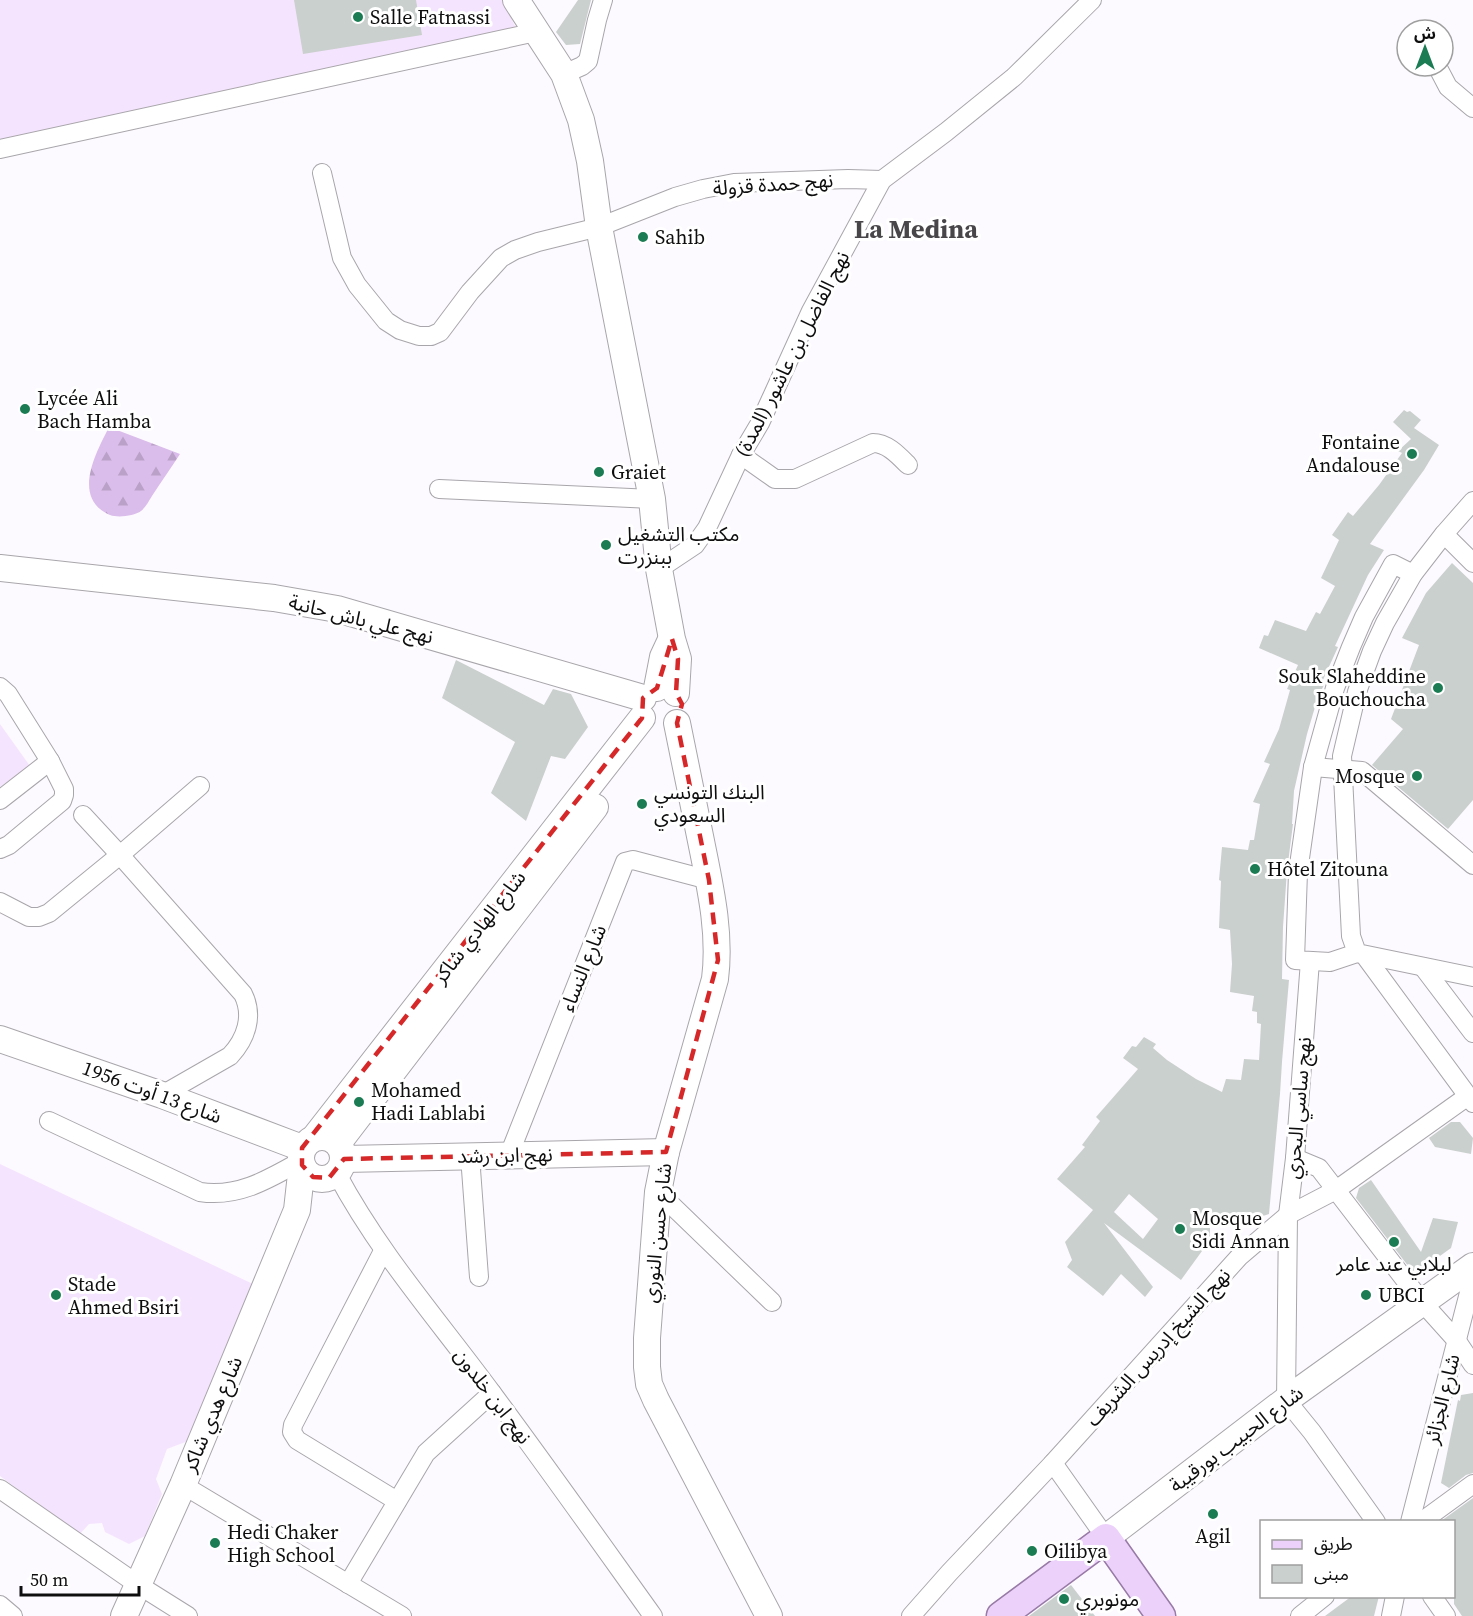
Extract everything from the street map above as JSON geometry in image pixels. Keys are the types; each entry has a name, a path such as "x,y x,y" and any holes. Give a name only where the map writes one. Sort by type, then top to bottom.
{"main road":[{"name":"شارع الحبيب بورقيبة","path":"1001,1616 1106,1538"},
{"path":"1106,1538 1161,1616"}],"street":[{"name":"شارع حسن النوري","path":"516,0 564,74 581,120 590,161 599,227 652,499 660,569 672,639 678,659 658,708 709,880 717,944 716,979 666,1152 658,1192 647,1338 649,1384 769,1616"},
{"path":"564,74 588,61 603,0"},
{"name":"نهج الفاضل بن عاشور (المدة)","path":"660,569 695,545 707,528 741,455 760,423 811,311 882,180 1014,77 1092,0"},
{"path":"0,148 536,32"},
{"path":"1443,78 1448,87 1473,108"},
{"name":"نهج حمدة قزولة","path":"322,173 342,258 357,285 386,321 400,330 419,336 431,336 440,332 470,292 501,258 538,242 599,227 675,197 734,183 882,180"},
{"path":"741,455 775,479 783,480 795,479 873,443 887,446 908,465"},
{"path":"439,489 652,499"},
{"path":"1471,1100 1361,954 1351,936 1342,756 1357,692 1385,623 1413,574 1473,501"},
{"path":"1444,534 1473,563"},
{"name":"نهج ساسي البحري","path":"1286,1401 1288,1215 1295,1158 1303,960 1298,872 1313,767 1335,688 1364,616 1393,564 1413,574"},
{"name":"نهج علي باش حانبة","path":"0,568 273,598 337,609 658,708"},
{"path":"0,687 8,694 50,761 64,789 62,801 9,845 0,849"},
{"name":"شارع الهادي شاكر","path":"321,1158 658,708"},
{"path":"0,800 50,761"},
{"path":"1313,767 1362,771 1473,865"},
{"path":"0,903 29,917 39,918 49,913 200,786"},
{"path":"82,815 243,994 248,1004 247,1026 238,1048 230,1056 162,1095"},
{"name":"شارع النساء","path":"509,1155 625,862 633,860 709,880"},
{"path":"1303,960 1330,962 1361,954 1473,977"},
{"path":"1424,967 1473,1033"},
{"name":"شارع 13 أوت 1956","path":"0,1039 162,1095 321,1158"},
{"name":"نهج الشيخ إدريس الشريف","path":"911,1616 1239,1257 1288,1215 1336,1190 1471,1100"},
{"path":"49,1121 200,1192 214,1194 228,1193 264,1181 321,1158"},
{"name":"نهج ابن رشد","path":"321,1158 666,1152"},
{"path":"470,1156 479,1277"},
{"name":"شارع هدي شاكر","path":"124,1616 183,1485 297,1210 321,1158"},
{"name":"نهج ابن خلدون","path":"321,1158 383,1251 492,1393 653,1616"},
{"path":"1295,1158 1319,1168 1422,1302 1457,1341 1473,1365"},
{"path":"658,1192 772,1302"},
{"path":"383,1251 293,1425 292,1432 297,1440 397,1501"},
{"name":"شارع الحبيب بورقيبة","path":"1106,1538 1286,1401 1473,1266"},
{"name":"شارع الجزائر","path":"1410,1520 1473,1277"},
{"path":"348,1584 426,1453 492,1393"},
{"path":"1286,1401 1312,1432 1375,1520"},
{"path":"1053,1463 1106,1538"},
{"path":"1421,1520 1473,1484"},
{"path":"183,1485 396,1614"},
{"path":"0,1489 137,1584 188,1616"},
{"path":"1300,1616 1322,1598"},
{"path":"1391,1616 1395,1598"},
{"path":"1432,1598 1446,1616"},
{"path":"0,1605 13,1616"}],"highlighted area":[{"path":"672,639 678,659 676,693 682,704 677,723 709,880 718,960 666,1152 344,1159 329,1178 313,1177 302,1165 302,1148 642,718 643,698 657,688"}],"green space":[{"path":"109,427 180,454 144,508 138,513 110,515 98,507 92,498 89,487 90,474 98,449"}],"shaded area":[{"path":"0,0 502,0 516,28 0,140"},
{"path":"0,724 30,766 0,787"},
{"path":"0,1164 253,1284 188,1441 167,1449 156,1479 162,1494 145,1536 129,1544 105,1532 102,1523 89,1524 79,1535 0,1476"}],"building":[{"name":"Salle Fatnassi","path":"294,0 416,0 422,35 303,54"},
{"path":"578,0 591,0 580,44 566,45 556,32"},
{"path":"1404,410 1410,411 1421,420 1414,428 1439,445 1424,470 1370,544 1384,550 1368,575 1335,646 1338,647 1322,682 1325,683 1318,697 1307,734 1294,791 1283,927 1282,979 1289,980 1269,1214 1233,1226 1210,1226 1210,1240 1181,1280 1104,1223 1153,1287 1145,1297 1121,1274 1103,1296 1067,1267 1072,1260 1065,1242 1093,1210 1057,1179 1085,1147 1082,1145 1100,1121 1096,1117 1138,1069 1123,1058 1132,1046 1136,1047 1144,1037 1156,1044 1153,1048 1167,1060 1196,1079 1222,1092 1226,1079 1241,1080 1244,1059 1259,1060 1261,1024 1257,1023 1257,1012 1252,1011 1254,996 1230,992 1232,964 1230,930 1219,928 1221,881 1219,880 1222,847 1248,850 1250,840 1254,840 1260,804 1253,802 1270,764 1264,762 1279,729 1290,690 1287,689 1298,665 1259,648 1264,635 1268,636 1275,620 1306,631 1316,612 1320,614 1335,586 1321,578 1339,540 1332,535 1348,512 1353,516 1379,485 1402,453 1398,451 1411,439 1393,422","holes":["1129,1194 1158,1219 1143,1239 1114,1212"]},
{"path":"1452,563 1473,583 1473,800 1448,829 1372,765 1403,729 1391,719 1419,645 1402,638 1426,593"},
{"path":"456,660 544,705 553,689 571,694 588,727 565,759 551,756 526,821 491,793 515,742 442,698"},
{"path":"1451,1122 1460,1122 1473,1138 1471,1154 1435,1147 1429,1138"},
{"path":"1371,1180 1421,1252 1433,1218 1458,1222 1451,1248 1415,1274 1356,1198 1359,1188"},
{"path":"1473,1393 1473,1473 1466,1475 1449,1488 1441,1483 1458,1400 1460,1401 1461,1395"},
{"path":"1473,1498 1473,1616 1462,1616 1454,1604 1455,1520 1442,1520"},
{"name":"مونوبري","path":"1071,1585 1095,1616 1029,1616"},
{"path":"1349,1598 1378,1598 1374,1616 1325,1616"}],"place":[{"name":"Salle Fatnassi","path":"358,17"},
{"name":"Sahib","path":"643,237"},
{"name":"Lycée Ali Bach Hamba","path":"25,409"},
{"name":"Fontaine Andalouse","path":"1412,454"},
{"name":"Graiet","path":"599,472"},
{"name":"مكتب التشغيل ببنزرت","path":"606,545"},
{"name":"Souk Slaheddine Bouchoucha","path":"1438,688"},
{"name":"Mosque","path":"1417,776"},
{"name":"البنك التونسي السعودي","path":"642,804"},
{"name":"Hôtel Zitouna","path":"1255,869"},
{"name":"Mohamed Hadi Lablabi","path":"359,1102"},
{"name":"Mosque Sidi Annan","path":"1180,1229"},
{"name":"لبلابي عند عامر","path":"1394,1242"},
{"name":"Stade Ahmed Bsiri","path":"56,1295"},
{"name":"UBCI","path":"1366,1295"},
{"name":"Agil","path":"1213,1514"},
{"name":"Hedi Chaker High School","path":"215,1543"},
{"name":"Oilibya","path":"1032,1551"},
{"name":"مونوبري","path":"1064,1599"}],"district":[{"name":"La Medina","path":"916,229"}]}
